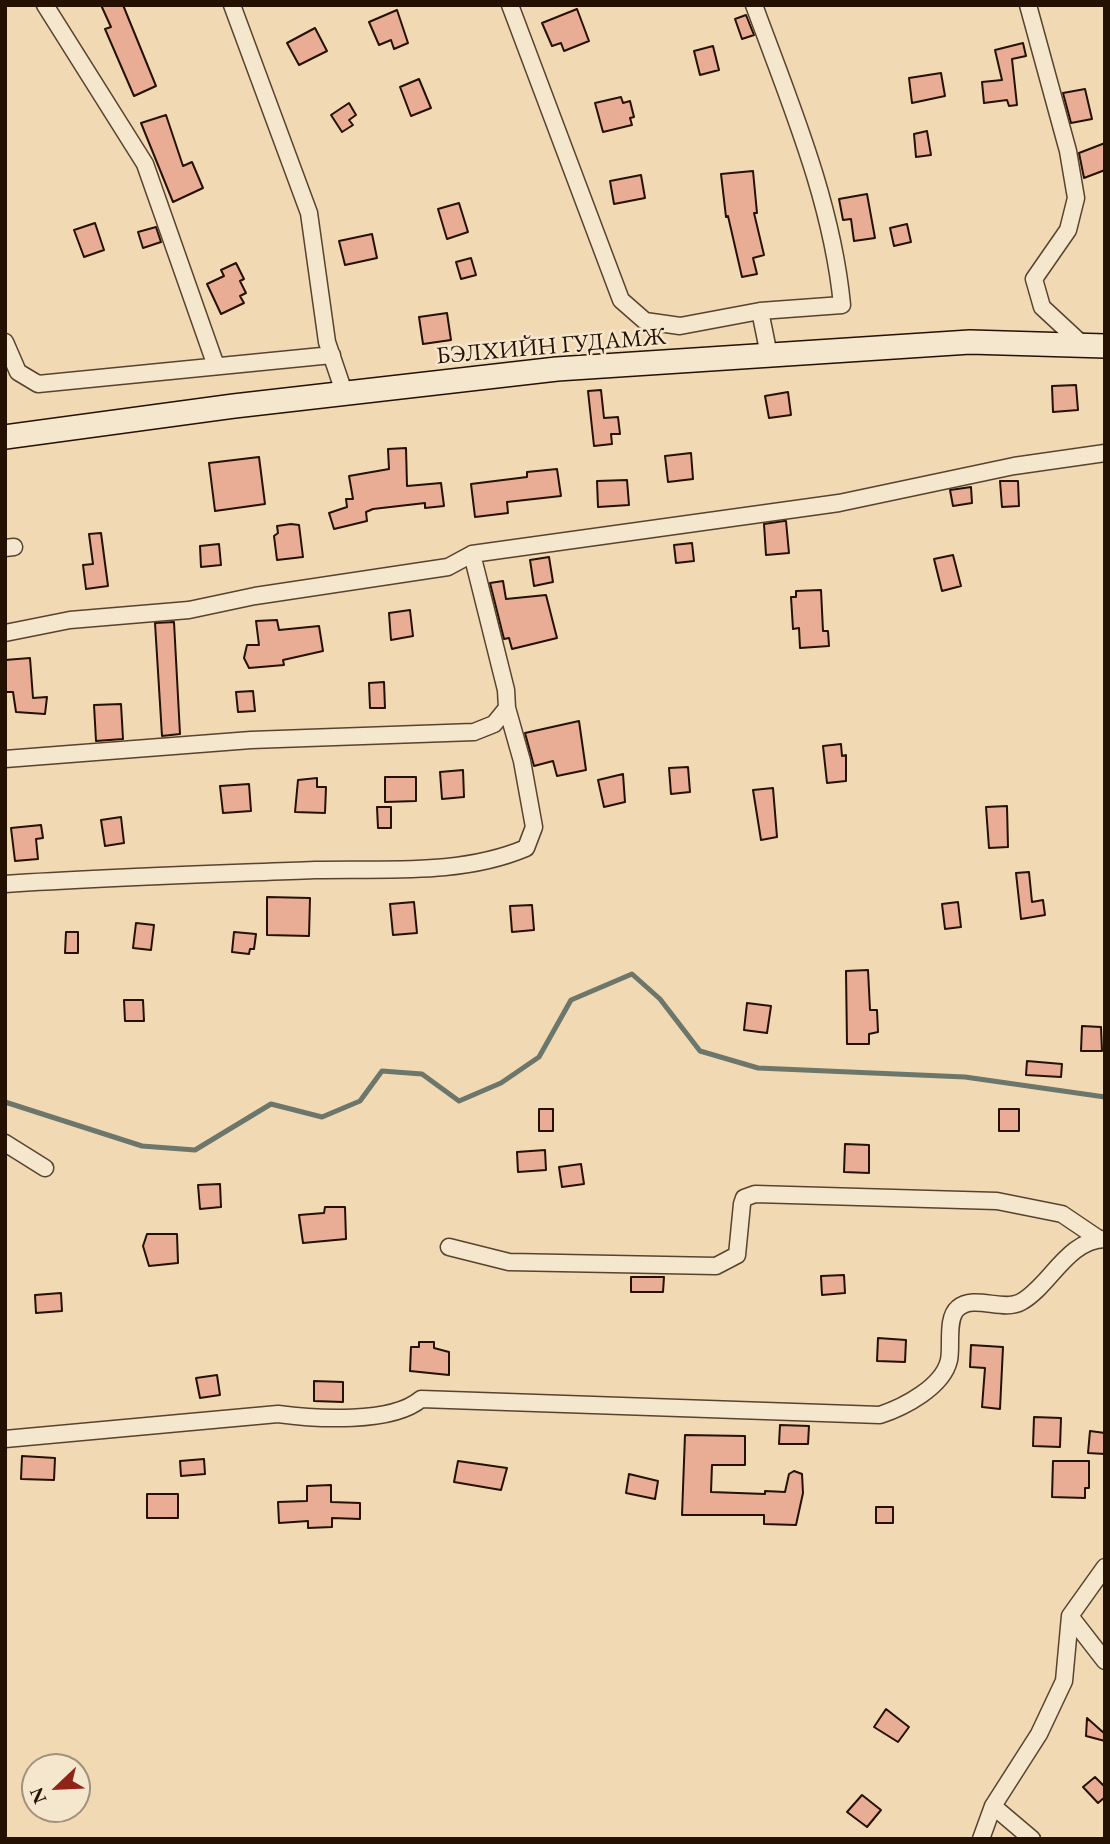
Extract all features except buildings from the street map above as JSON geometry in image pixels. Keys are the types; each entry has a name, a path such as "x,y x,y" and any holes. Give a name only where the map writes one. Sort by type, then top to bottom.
{"main road":[{"name":"БЭЛХИЙН ГУДАМЖ","path":"5,437 234,406 557,369 970,342 1094,346"}],"street":[{"path":"45,5 145,164 216,366"},
{"path":"232,5 309,213 332,355 345,395"},
{"path":"510,5 621,300 645,321 680,326 760,311 842,306 829,232 808,149 754,5"},
{"path":"1028,5 1068,151 1076,198 1068,230 1034,279 1042,307 1094,346"},
{"path":"760,311 769,355"},
{"path":"5,342 18,372 38,384 332,355"},
{"path":"5,633 70,621 189,610 300,589 449,567 472,554 839,503 1014,466 1105,453"},
{"path":"5,884 196,874 450,867 499,859 526,848 534,827 522,761 489,628 484,591 472,554"},
{"path":"5,759 251,740 474,732 494,724 507,708"},
{"path":"5,1143 45,1168"},
{"path":"5,1439 278,1413 308,1418 382,1414 410,1409 421,1399 880,1415 914,1399 939,1379 949,1363 953,1315 958,1308 967,1304 1008,1305 1021,1302 1063,1261 1102,1239 1062,1214 997,1201 755,1194 744,1198 742,1204 737,1255 716,1266 509,1262 449,1247"},
{"path":"981,1839 993,1806 1039,1734 1064,1681 1070,1616 1105,1567"},
{"path":"1070,1616 1105,1661"},
{"path":"993,1806 1032,1839"}],"waterway":[{"path":"5,1102 142,1146 195,1150 271,1104 322,1117 360,1101 382,1071 422,1074 459,1101 501,1083 539,1057 571,1000 632,974 660,999 700,1051 758,1068 965,1077 1105,1097"}]}
